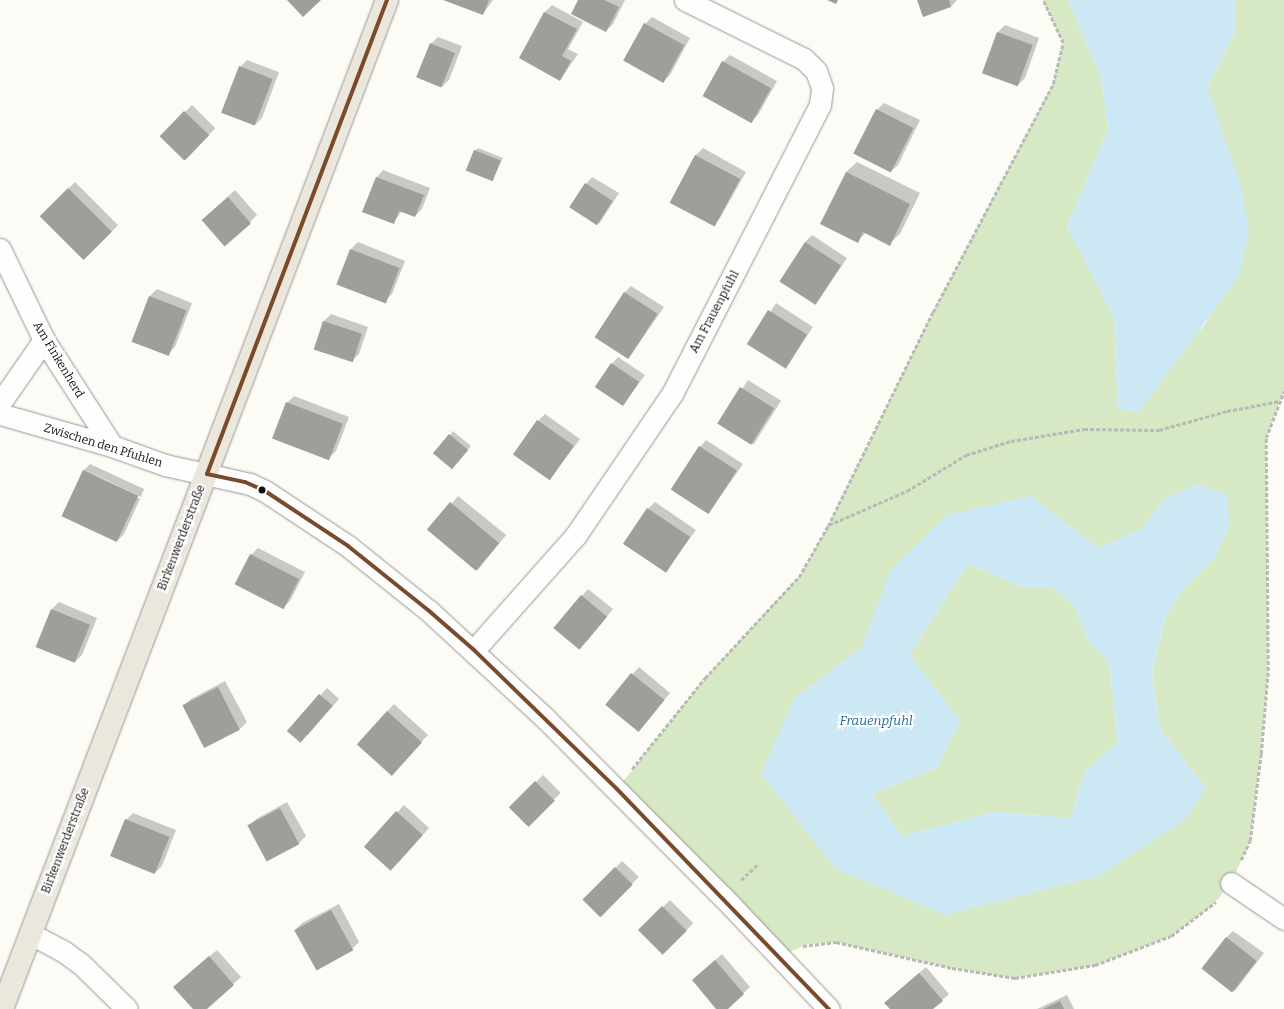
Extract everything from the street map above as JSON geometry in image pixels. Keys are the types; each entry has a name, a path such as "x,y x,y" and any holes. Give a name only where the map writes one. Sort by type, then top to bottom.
{"main road":[{"name":"Birkenwerderstraße","path":"2,1009 6,982 31,934 387,0"}],"street":[{"name":"Am Frauenpfuhl","path":"474,650 576,535 672,394 820,105 820,83 816,71 804,59 685,0"},
{"name":"Am Finkenherd","path":"0,249 44,340 112,446"},
{"path":"0,403 44,340"},
{"name":"Zwischen den Pfuhlen","path":"0,414 112,446 165,465 260,488 314,522 381,571 474,650 617,789 780,956 829,1009"},
{"path":"1231,883 1284,919"},
{"path":"31,934 63,951 81,964 127,1009"}],"path":[{"path":"617,789 705,678 799,577 828,526 936,305 1053,84 1063,42 1043,0"},
{"path":"780,956 808,944 836,942 952,968 1015,978 1095,964 1171,936 1214,904 1231,883 1250,841 1261,754 1268,671 1266,438 1284,391"},
{"path":"828,526 907,491 966,455 1012,441 1084,429 1160,430 1227,411 1281,400"}],"green space":[{"path":"1043,0 1068,0 1101,78 1108,129 1067,226 1114,318 1118,408 1203,327 1215,308 1221,132 1207,87 1236,29 1236,0 1284,0 1284,391 1266,438 1268,671 1261,754 1250,841 1231,883 1214,904 1171,936 1095,965 1015,978 952,968 836,942 808,944 780,956 617,789 705,678 799,577 828,526 933,312 1053,84 1063,43","holes":["1198,484 1214,559 1186,585 1166,616 1152,673 1160,729 1206,788 945,915 794,699 862,647 1030,496 1099,548 1143,528 1164,499"]},
{"path":"968,564 1023,587 1053,588 1073,604 1088,640 1109,663 1118,743 1084,772 1071,818 993,812 902,836 872,794 938,767 960,720 909,655"}],"water":[{"path":"1068,0 1236,0 1236,29 1207,87 1240,182 1249,231 1240,275 1138,413 1118,409 1114,318 1067,226 1108,129 1101,78"},
{"name":"Frauenpfuhl","path":"1198,484 1227,494 1230,526 1214,559 1186,585 1166,616 1152,673 1160,729 1206,788 1186,819 1099,876 945,915 836,869 761,774 794,699 862,647 890,571 947,515 1030,496 1099,548 1143,528 1164,499","holes":["968,564 1023,587 1053,588 1073,604 1088,640 1109,663 1118,743 1084,772 1071,818 993,812 902,836 872,794 938,767 960,720 909,655"]}],"building":[{"path":"287,0 321,0 303,17"},
{"path":"443,0 489,0 483,15"},
{"path":"578,0 604,0 619,7 606,32 571,14"},
{"path":"827,0 838,0 836,4"},
{"path":"917,0 949,0 951,7 923,17"},
{"path":"544,12 577,29 562,56 571,61 560,81 519,58"},
{"path":"644,23 684,45 663,83 623,61"},
{"path":"997,32 1033,45 1018,86 982,73"},
{"path":"430,43 455,53 441,87 416,77"},
{"path":"722,61 771,88 752,123 703,96"},
{"path":"239,66 273,79 255,126 221,113"},
{"path":"876,109 913,128 891,173 853,154"},
{"path":"184,111 209,135 185,160 160,136"},
{"path":"474,150 501,161 493,181 466,170"},
{"path":"695,155 740,179 715,227 670,203"},
{"path":"846,172 910,204 890,246 863,232 858,243 820,224"},
{"path":"376,177 424,195 415,217 399,211 394,224 362,212"},
{"path":"585,183 613,201 597,225 569,207"},
{"path":"68,188 112,232 84,260 40,216"},
{"path":"228,197 251,223 225,246 202,220"},
{"path":"805,242 841,265 815,305 779,281"},
{"path":"350,249 399,268 386,303 336,284"},
{"path":"624,292 658,314 628,359 595,337"},
{"path":"149,296 186,310 169,356 131,342"},
{"path":"768,310 807,334 786,368 747,344"},
{"path":"323,321 362,334 353,362 314,350"},
{"path":"611,363 639,382 623,406 595,387"},
{"path":"740,387 774,408 751,445 717,423"},
{"path":"286,402 343,424 329,460 272,438"},
{"path":"537,420 574,446 550,480 513,454"},
{"path":"449,434 468,450 452,469 433,453"},
{"path":"699,446 737,471 708,514 671,490"},
{"path":"83,470 138,496 117,542 61,516"},
{"path":"450,502 499,543 476,571 427,530"},
{"path":"647,508 690,537 666,573 623,544"},
{"path":"250,554 299,579 284,609 235,584"},
{"path":"581,595 607,617 579,650 553,628"},
{"path":"51,609 90,625 75,663 36,647"},
{"path":"631,673 664,700 639,732 605,705"},
{"path":"218,687 240,730 204,748 182,705"},
{"path":"319,694 333,706 300,743 287,731"},
{"path":"387,711 422,742 392,776 357,744"},
{"path":"535,781 555,801 529,827 509,807"},
{"path":"280,808 299,844 267,862 247,825"},
{"path":"396,811 423,835 391,871 364,847"},
{"path":"125,819 170,837 155,874 110,856"},
{"path":"615,867 633,885 600,917 582,900"},
{"path":"662,906 687,931 663,955 638,930"},
{"path":"331,910 353,950 317,971 294,930"},
{"path":"1226,937 1257,961 1232,993 1201,969"},
{"path":"209,956 234,985 207,1009 193,1009 173,987"},
{"path":"715,960 744,994 728,1009 716,1009 692,980"},
{"path":"919,973 943,1001 933,1009 890,1009 884,1003"},
{"path":"1060,1001 1064,1009 1043,1009"}],"transit line":[{"path":"207,474 387,0"},
{"path":"207,474 245,482 265,491 348,546 428,610 474,650 617,789 829,1009"}]}
